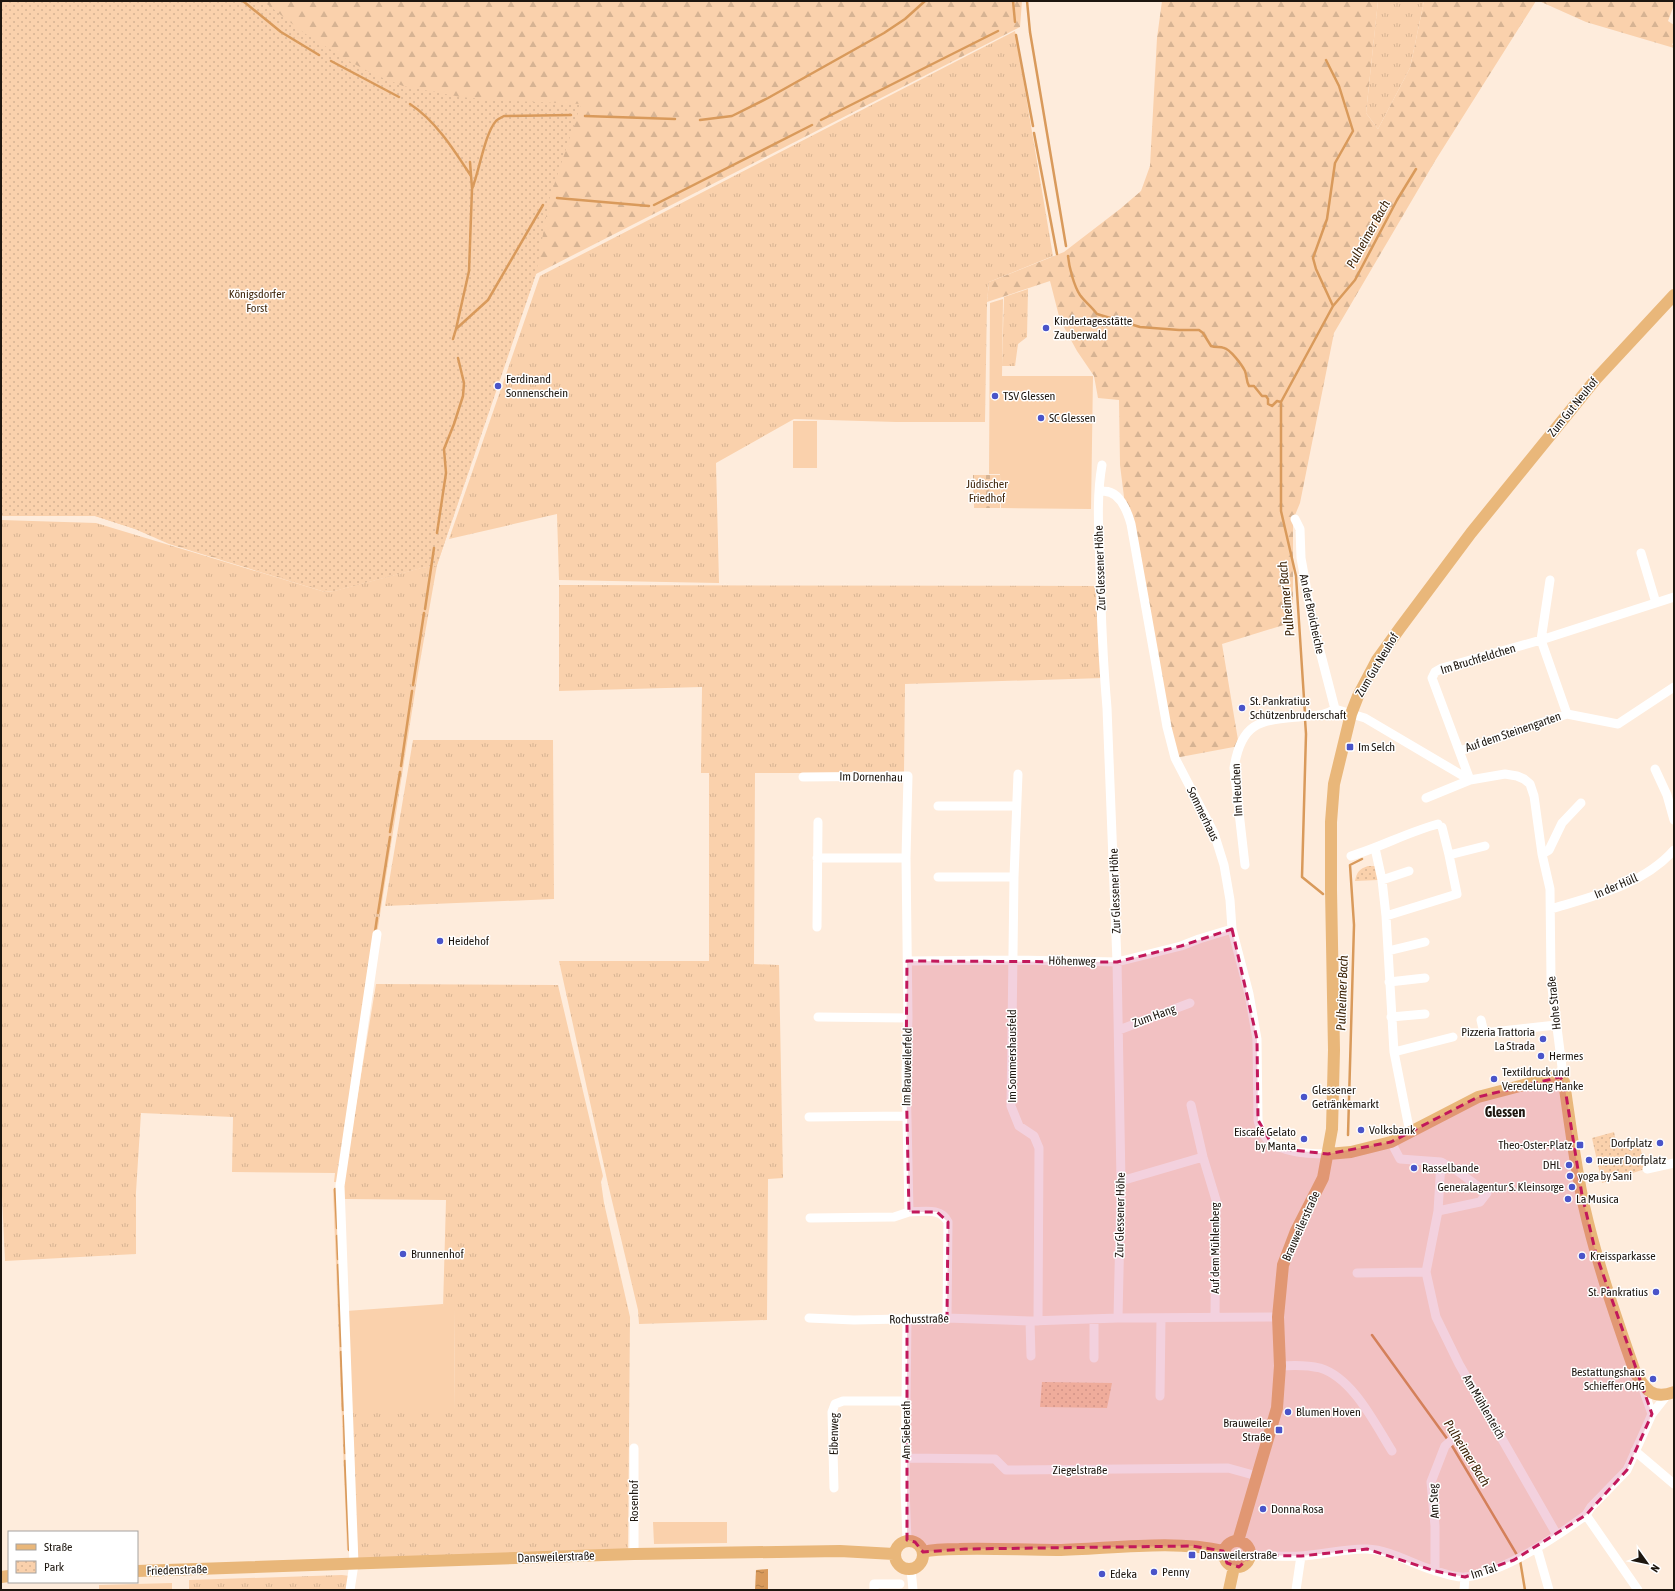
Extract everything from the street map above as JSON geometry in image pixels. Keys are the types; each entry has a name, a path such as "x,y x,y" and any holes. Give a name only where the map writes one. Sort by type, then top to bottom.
{"main road":[{"name":"Zum Gut Neuhof","path":"1328,1154 1332,1129 1334,1093 1331,822 1334,784 1351,714 1358,696 1377,660 1404,621 1471,533 1596,379 1674,296"},
{"path":"1328,1154 1351,1152 1391,1142 1478,1096 1554,1077 1560,1077"},
{"name":"Hohe Straße","path":"1560,1077 1564,1082 1582,1195 1596,1254 1635,1372 1641,1383 1653,1394 1658,1395 1671,1393"},
{"name":"Brauweilerstraße","path":"1238,1541 1258,1476 1276,1408 1280,1366 1278,1317 1283,1265 1296,1231 1322,1178 1328,1154"},
{"path":"907,1540 911,1540 919,1544 923,1552 922,1561 919,1565 911,1569 899,1566 896,1562 894,1554 896,1547 907,1540"},
{"path":"1238,1541 1245,1544 1250,1555 1249,1559 1243,1565 1234,1567 1227,1563 1224,1551 1231,1542 1238,1541"},
{"path":"923,1552 932,1550 965,1549 1057,1550 1168,1546 1198,1547 1224,1551"},
{"name":"Dansweilerstraße","path":"217,1568 634,1554 840,1551 894,1554"},
{"path":"1229,1590 1234,1567"},
{"name":"Friedenstraße","path":"138,1571 217,1568"}],"street":[{"name":"Zur Glessener Höhe","path":"1102,465 1099,492 1100,584 1104,671 1108,708 1117,962 1121,1181 1118,1318"},
{"name":"Sommerhaus","path":"1099,492 1108,492 1115,495 1122,502 1128,512 1167,727 1175,758 1214,833 1224,865 1230,900 1232,929 1249,994 1257,1039 1258,1120 1262,1133 1270,1141 1284,1148 1308,1154 1328,1154"},
{"name":"An der Broicheiche","path":"1295,519 1300,529 1301,558 1313,624 1335,709"},
{"path":"1641,553 1656,603"},
{"path":"1550,580 1541,640 1567,714"},
{"name":"Im Bruchfeldchen","path":"1474,779 1460,751 1432,678 1435,672 1442,668 1541,640 1674,597"},
{"name":"Auf dem Steinengarten","path":"1460,751 1567,714 1618,724 1674,687"},
{"path":"1335,709 1365,718 1474,779"},
{"name":"Im Heuchen","path":"1244,864 1234,768 1241,740 1253,726 1267,720 1322,715 1335,709"},
{"path":"1655,769 1667,795 1674,820"},
{"name":"Im Sommershausfeld","path":"1018,774 1012,960 1011,1106 1019,1126 1034,1136 1039,1148 1034,1321"},
{"path":"1426,798 1474,779 1505,774 1517,776 1530,784 1534,796 1542,854 1550,889 1551,909"},
{"name":"Im Dornenhau","path":"803,777 908,776 906,858 907,961"},
{"path":"1542,854 1549,850 1562,823 1581,803"},
{"path":"938,806 1016,806"},
{"path":"817,926 818,822"},
{"path":"1351,856 1408,834 1440,826 1449,855 1457,894 1386,916"},
{"path":"1449,855 1485,846"},
{"path":"1375,848 1382,880 1386,916 1394,1052 1410,1133"},
{"name":"In der Hüll","path":"1551,909 1605,892 1634,879 1658,865 1674,850"},
{"path":"817,858 906,858"},
{"path":"1382,880 1409,871"},
{"path":"938,877 1014,877"},
{"name":"Hohe Straße","path":"1551,909 1551,972 1562,1067 1560,1077"},
{"name":"Höhenweg","path":"907,961 1012,960 1117,962 1181,946 1232,929"},
{"path":"350,1590 354,1564 340,1186 377,934"},
{"path":"1388,950 1425,942"},
{"name":"Im Brauweilerfeld","path":"907,961 908,1018 906,1073 909,1212"},
{"path":"1389,982 1425,978"},
{"name":"Zum Hang","path":"1118,1030 1190,1004"},
{"path":"1391,1017 1425,1014"},
{"name":"Im Brauweilerfeld","path":"818,1017 908,1018"},
{"path":"1481,1020 1484,1034 1556,1025"},
{"path":"1394,1052 1453,1037"},
{"name":"Auf dem Mühlenberg","path":"1191,1105 1216,1200 1215,1317"},
{"name":"Im Brauweilerfeld","path":"809,1117 907,1116"},
{"path":"1391,1142 1400,1159 1441,1162 1456,1170 1487,1194 1480,1202 1438,1211"},
{"path":"1121,1181 1204,1157"},
{"name":"Am Mühlenteich","path":"1441,1162 1438,1211 1426,1272 1436,1317 1472,1387 1557,1535"},
{"path":"1647,1169 1674,1163"},
{"path":"810,1218 894,1217 909,1212 937,1212 945,1216 948,1222 947,1318"},
{"path":"1356,1273 1426,1272"},
{"name":"Rochusstraße","path":"809,1318 947,1318 1034,1321 1118,1318 1278,1317"},
{"path":"1160,1396 1161,1318"},
{"name":"Am Sieberath","path":"907,1319 905,1488 907,1540"},
{"path":"1094,1319 1094,1358"},
{"path":"1031,1356 1034,1321"},
{"path":"1280,1366 1293,1365 1320,1368 1338,1377 1360,1402 1392,1451"},
{"path":"1641,1383 1652,1414"},
{"name":"Im Tal","path":"1250,1555 1301,1556 1367,1549 1403,1558 1435,1571 1465,1577 1485,1572 1514,1560 1537,1548 1586,1515 1591,1507 1626,1470 1652,1414 1671,1393"},
{"name":"Eibenweg","path":"834,1488 832,1412 835,1404 843,1401 906,1401"},
{"name":"Am Steg","path":"1435,1571 1435,1526 1431,1482 1445,1446 1455,1437"},
{"name":"Rosenhof","path":"634,1448 634,1554"},
{"path":"1635,1451 1674,1484"},
{"name":"Ziegelstraße","path":"906,1458 995,1459 1006,1470 1228,1468 1258,1476"},
{"path":"1586,1515 1638,1590"},
{"path":"1537,1548 1549,1590"},
{"path":"1296,1590 1301,1556"},
{"path":"911,1569 913,1590"},
{"path":"1464,1590 1465,1577"},
{"path":"874,1590 874,1584 900,1584"}],"highlighted area":[{"path":"1232,929 1257,1039 1258,1120 1270,1141 1284,1149 1328,1154 1391,1142 1478,1097 1560,1077 1564,1082 1582,1195 1596,1254 1652,1414 1627,1470 1586,1515 1514,1560 1465,1577 1435,1571 1367,1549 1301,1556 1252,1555 1239,1567 1227,1563 1223,1551 1192,1546 965,1549 923,1552 915,1542 907,1540 907,1319 947,1318 948,1222 937,1212 909,1212 906,1073 907,961 1117,962 1181,946"}],"green space":[{"name":"Königsdorfer Forst","path":"1,1 1022,1 1020,27 536,274 437,565 325,592 169,544 135,529 95,516 1,516"},
{"name":"Königsdorfer Forst","path":"1,1 263,1 304,33 349,61 373,74 403,86 461,97 491,100 581,104 549,200 536,274 437,565 334,591 316,588 163,540 95,516 1,516"},
{"path":"1162,1 1378,1 1366,113 1378,129 1410,68 1424,1 1536,1 1435,161 1334,333 1300,503 1293,520 1293,622 1222,644 1239,746 1175,758 1131,524 1122,501 1124,497 1120,465 1119,400 1098,398 1094,376 1077,351 1060,320 1050,281 987,302 989,282 1064,252 1141,191 1150,166 1157,38"},
{"path":"1378,1 1424,1 1410,68 1378,129 1366,113"},
{"path":"1539,1 1674,1 1668,21 1674,25 1674,40 1672,45 1674,45 1674,48 1586,22"},
{"path":"1015,31 1053,256 989,282 987,302 985,422 896,422 794,419 716,463 719,583 559,580 557,514 449,539 540,276"},
{"path":"1028,289 1027,337 1018,344 1015,366 1002,366 1004,297"},
{"name":"SC Glessen","path":"1003,299 1002,376 1093,376 1091,509 1001,508 1000,474 989,474 990,303"},
{"path":"793,421 817,421 817,468 793,468"},
{"name":"Jüdischer Friedhof","path":"973,475 1000,475 1000,508 974,508"},
{"path":"1,520 96,523 325,592 437,565 418,673 338,1182 334,1182 335,1173 232,1172 233,1117 141,1113 136,1192 136,1254 5,1261 1,1174"},
{"path":"559,585 1098,586 1103,678 905,684 904,773 755,773 754,964 779,965 783,1178 768,1179 767,1320 639,1324 638,1310 608,1184 559,961 709,961 709,773 701,773 702,687 559,691"},
{"path":"413,740 553,740 554,899 385,906"},
{"path":"1368,866 1375,866 1378,880 1355,881 1359,871"},
{"path":"376,984 558,985 603,1176 601,1182 604,1203 630,1317 628,1550 358,1559 351,1412 455,1412 454,1309 443,1308 446,1200 344,1199 343,1184"},
{"path":"1614,1132 1617,1146 1639,1141 1645,1169 1602,1183 1592,1138"},
{"path":"333,1189 337,1190 350,1550 347,1550"},
{"path":"443,1304 443,1308 454,1308 455,1412 351,1412 346,1311"},
{"path":"1042,1382 1112,1383 1107,1408 1040,1407"},
{"path":"653,1522 727,1522 727,1543 654,1544"},
{"path":"350,1576 347,1590 189,1590 189,1580"},
{"path":"172,1583 172,1590 99,1590 99,1585"}],"water":[{"path":"768,1569 768,1590 755,1590 756,1570"}],"waterway":[{"path":"243,1 281,32 319,55"},
{"path":"700,120 732,116 768,98 884,33 905,19 925,1"},
{"path":"1013,1 1015,22"},
{"path":"1027,1 1030,32 1066,246"},
{"path":"821,120 998,31"},
{"path":"1016,35 1033,126"},
{"name":"Pulheimer Bach","path":"1326,60 1339,86 1353,131 1335,163 1327,219 1313,258 1316,269 1333,306"},
{"path":"331,61 399,97"},
{"path":"410,104 436,127 471,176"},
{"path":"456,329 469,271 472,189 485,143 492,127 496,121 504,116 571,115"},
{"path":"585,116 675,119"},
{"path":"654,205 812,125"},
{"path":"1034,133 1057,254"},
{"path":"470,162 472,188"},
{"name":"Pulheimer Bach","path":"1305,714 1296,576 1281,511 1281,402 1333,306 1355,280 1397,200 1416,169"},
{"path":"557,198 649,206"},
{"path":"453,339 456,329 488,300 543,205"},
{"path":"1068,256 1069,265 1076,287 1082,297 1097,314 1140,327 1199,330 1203,333 1211,346 1227,349 1239,361 1245,371 1249,386 1254,386 1262,396 1266,396 1268,399 1268,404 1272,406 1277,401 1281,402"},
{"path":"437,533 446,473 444,449 463,396 464,383 458,358"},
{"path":"425,609 434,548"},
{"path":"413,685 424,613"},
{"path":"401,766 412,691"},
{"name":"Pulheimer Bach","path":"1305,719 1306,734 1302,877 1323,894"},
{"path":"390,832 400,772"},
{"path":"378,913 390,837"},
{"name":"Pulheimer Bach","path":"1348,1135 1354,925 1350,865 1362,859"},
{"path":"375,932 377,918"},
{"path":"335,1189 337,1228"},
{"path":"337,1236 338,1259"},
{"path":"338,1265 341,1346"},
{"name":"Pulheimer Bach","path":"1372,1335 1448,1440"},
{"path":"341,1352 343,1410"},
{"path":"344,1416 345,1453"},
{"name":"Pulheimer Bach","path":"1451,1444 1520,1560 1525,1590"},
{"path":"345,1461 349,1550"}],"place":[{"name":"Kindertagesstätte Zauberwald","path":"1046,328"},
{"name":"Ferdinand Sonnenschein","path":"498,386"},
{"name":"TSV Glessen","path":"995,396"},
{"name":"SC Glessen","path":"1041,418"},
{"name":"St. Pankratius Schützenbruderschaft","path":"1242,708"},
{"name":"Im Selch","path":"1350,747"},
{"name":"Heidehof","path":"440,941"},
{"name":"Pizzeria Trattoria La Strada","path":"1543,1039"},
{"name":"Hermes","path":"1541,1056"},
{"name":"Textildruck und Veredelung Hanke","path":"1494,1079"},
{"name":"Glessener Getränkemarkt","path":"1304,1097"},
{"name":"Volksbank","path":"1361,1130"},
{"name":"Eiscafé Gelato by Manta","path":"1304,1139"},
{"name":"Dorfplatz","path":"1660,1143"},
{"name":"Theo-Oster-Platz","path":"1580,1145"},
{"name":"neuer Dorfplatz","path":"1589,1160"},
{"name":"DHL","path":"1569,1165"},
{"name":"Rasselbande","path":"1414,1168"},
{"name":"yoga by Sani","path":"1570,1176"},
{"name":"Generalagentur S. Kleinsorge","path":"1572,1187"},
{"name":"La Musica","path":"1568,1199"},
{"name":"Brunnenhof","path":"403,1254"},
{"name":"Kreissparkasse","path":"1582,1256"},
{"name":"St. Pankratius","path":"1656,1292"},
{"name":"Bestattungshaus Schieffer OHG","path":"1653,1379"},
{"name":"Blumen Hoven","path":"1288,1412"},
{"name":"Brauweiler Straße","path":"1279,1430"},
{"name":"Donna Rosa","path":"1263,1509"},
{"name":"Dansweilerstraße","path":"1192,1555"},
{"name":"Penny","path":"1154,1572"},
{"name":"Edeka","path":"1102,1574"}],"district":[{"name":"Glessen","path":"1505,1112"}]}
